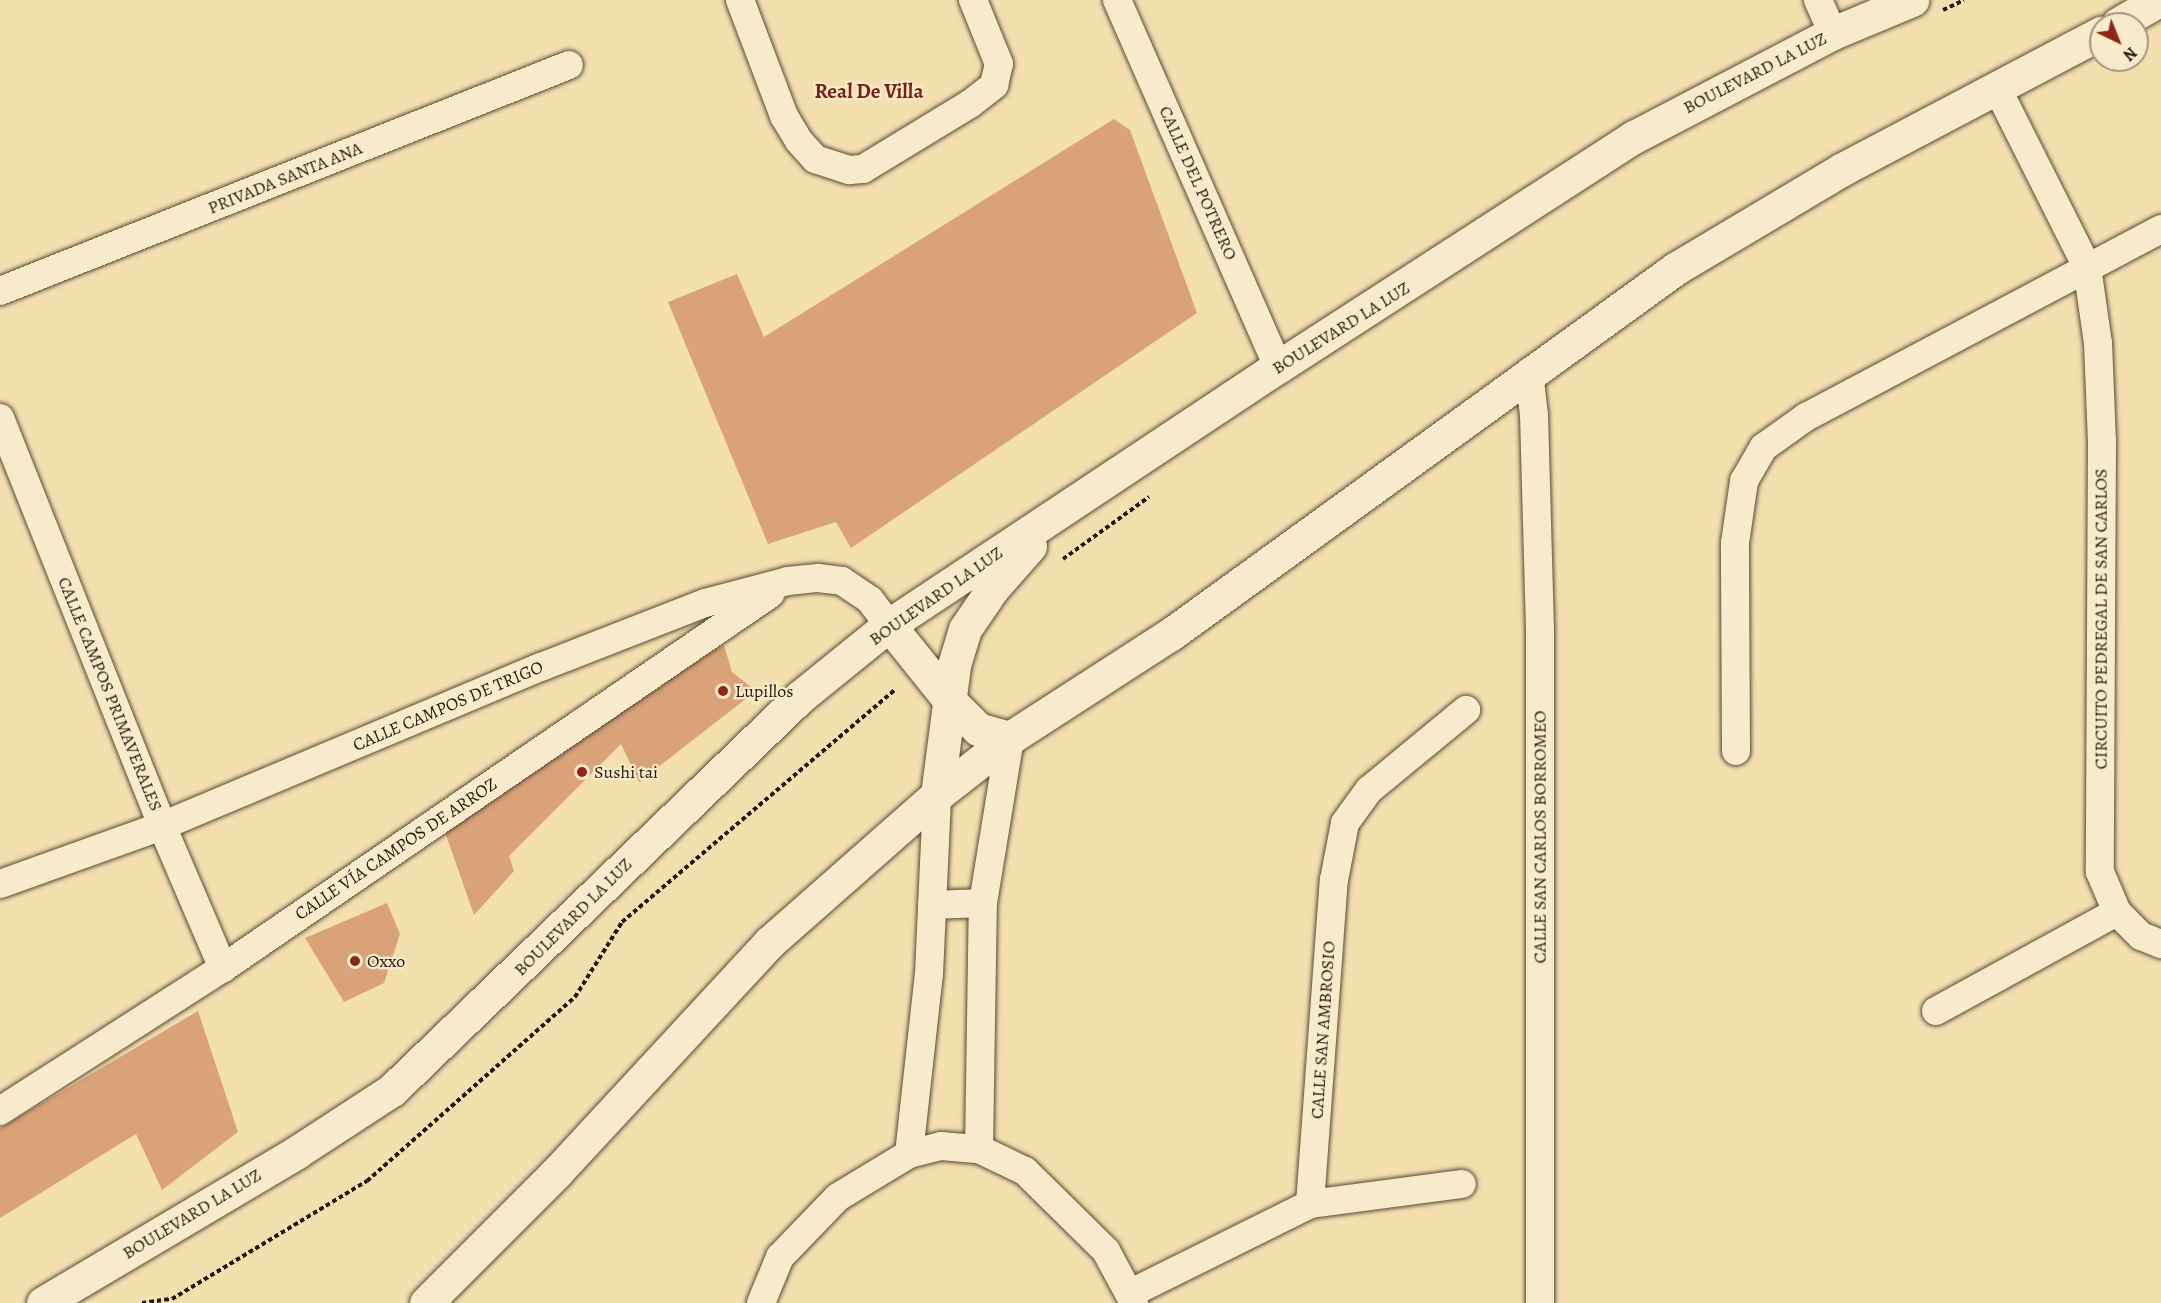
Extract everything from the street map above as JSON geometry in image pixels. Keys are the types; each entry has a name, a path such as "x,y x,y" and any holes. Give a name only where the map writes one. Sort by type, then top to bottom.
{"main road":[{"path":"2138,12 2158,0"},
{"name":"BOULEVARD LA LUZ","path":"43,1303 297,1152 392,1090 792,705 889,625 1278,367 1634,137 1833,33 1922,8"},
{"path":"426,1303 556,1173 770,942 937,795 1010,738 1171,634 1529,372 1675,269 1841,170 1998,90 2089,40"},
{"path":"937,795 954,665 965,629 993,588 1057,514"},
{"path":"889,625 950,701 978,729 1010,738"}],"street":[{"path":"740,0 784,116 799,141 815,159 849,170 863,169 970,104 994,85 999,64 974,0"},
{"name":"CALLE DEL POTRERO","path":"1117,0 1278,367"},
{"path":"1818,0 1833,33"},
{"name":"PRIVADA SANTA ANA","path":"0,291 569,65"},
{"name":"CIRCUITO PEDREGAL DE SAN CARLOS","path":"1998,90 2087,267 2098,343 2102,441 2100,872 2117,912 2141,936 2161,944"},
{"path":"1736,751 1735,543 1744,481 1764,447 1806,417 2161,229"},
{"name":"CALLE SAN CARLOS BORROMEO","path":"1529,372 1534,415 1540,628 1540,1303"},
{"name":"CALLE CAMPOS PRIMAVERALES","path":"0,418 162,826 223,968"},
{"name":"CALLE CAMPOS DE TRIGO","path":"0,884 162,826 541,667 705,603 788,581 818,578 842,581 870,600 889,625"},
{"name":"CALLE VÍA CAMPOS DE ARROZ","path":"0,1110 223,968 788,581"},
{"name":"CALLE SAN AMBROSIO","path":"1310,1204 1334,880 1345,823 1369,790 1466,710"},
{"path":"979,1149 983,903 1010,738"},
{"path":"909,1155 929,974 937,795"},
{"path":"932,905 983,903"},
{"path":"1936,1011 2117,912"},
{"path":"761,1303 780,1257 801,1231 838,1197 909,1155 942,1146 979,1149 1024,1171 1070,1213 1106,1251 1133,1298 1310,1204 1462,1184"}],"path":[{"path":"1922,8 1964,0"},
{"path":"1060,561 1154,494"},
{"path":"142,1303 172,1299 368,1181 575,997 622,922 922,667"}],"building":[{"path":"1114,119 1130,130 1197,313 851,548 836,522 768,544 668,302 737,274 764,337"},
{"path":"724,645 732,672 756,691 639,782 621,744 509,856 514,871 474,915 445,832 690,661"},
{"name":"Oxxo","path":"387,903 400,934 384,983 344,1002 305,938"},
{"path":"198,1011 238,1132 162,1190 136,1134 0,1218 0,1128"}],"place":[{"name":"Lupillos","path":"723,691"},
{"name":"Sushi tai","path":"582,772"},
{"name":"Oxxo","path":"355,961"}],"district":[{"name":"Real De Villa","path":"869,91"}]}
